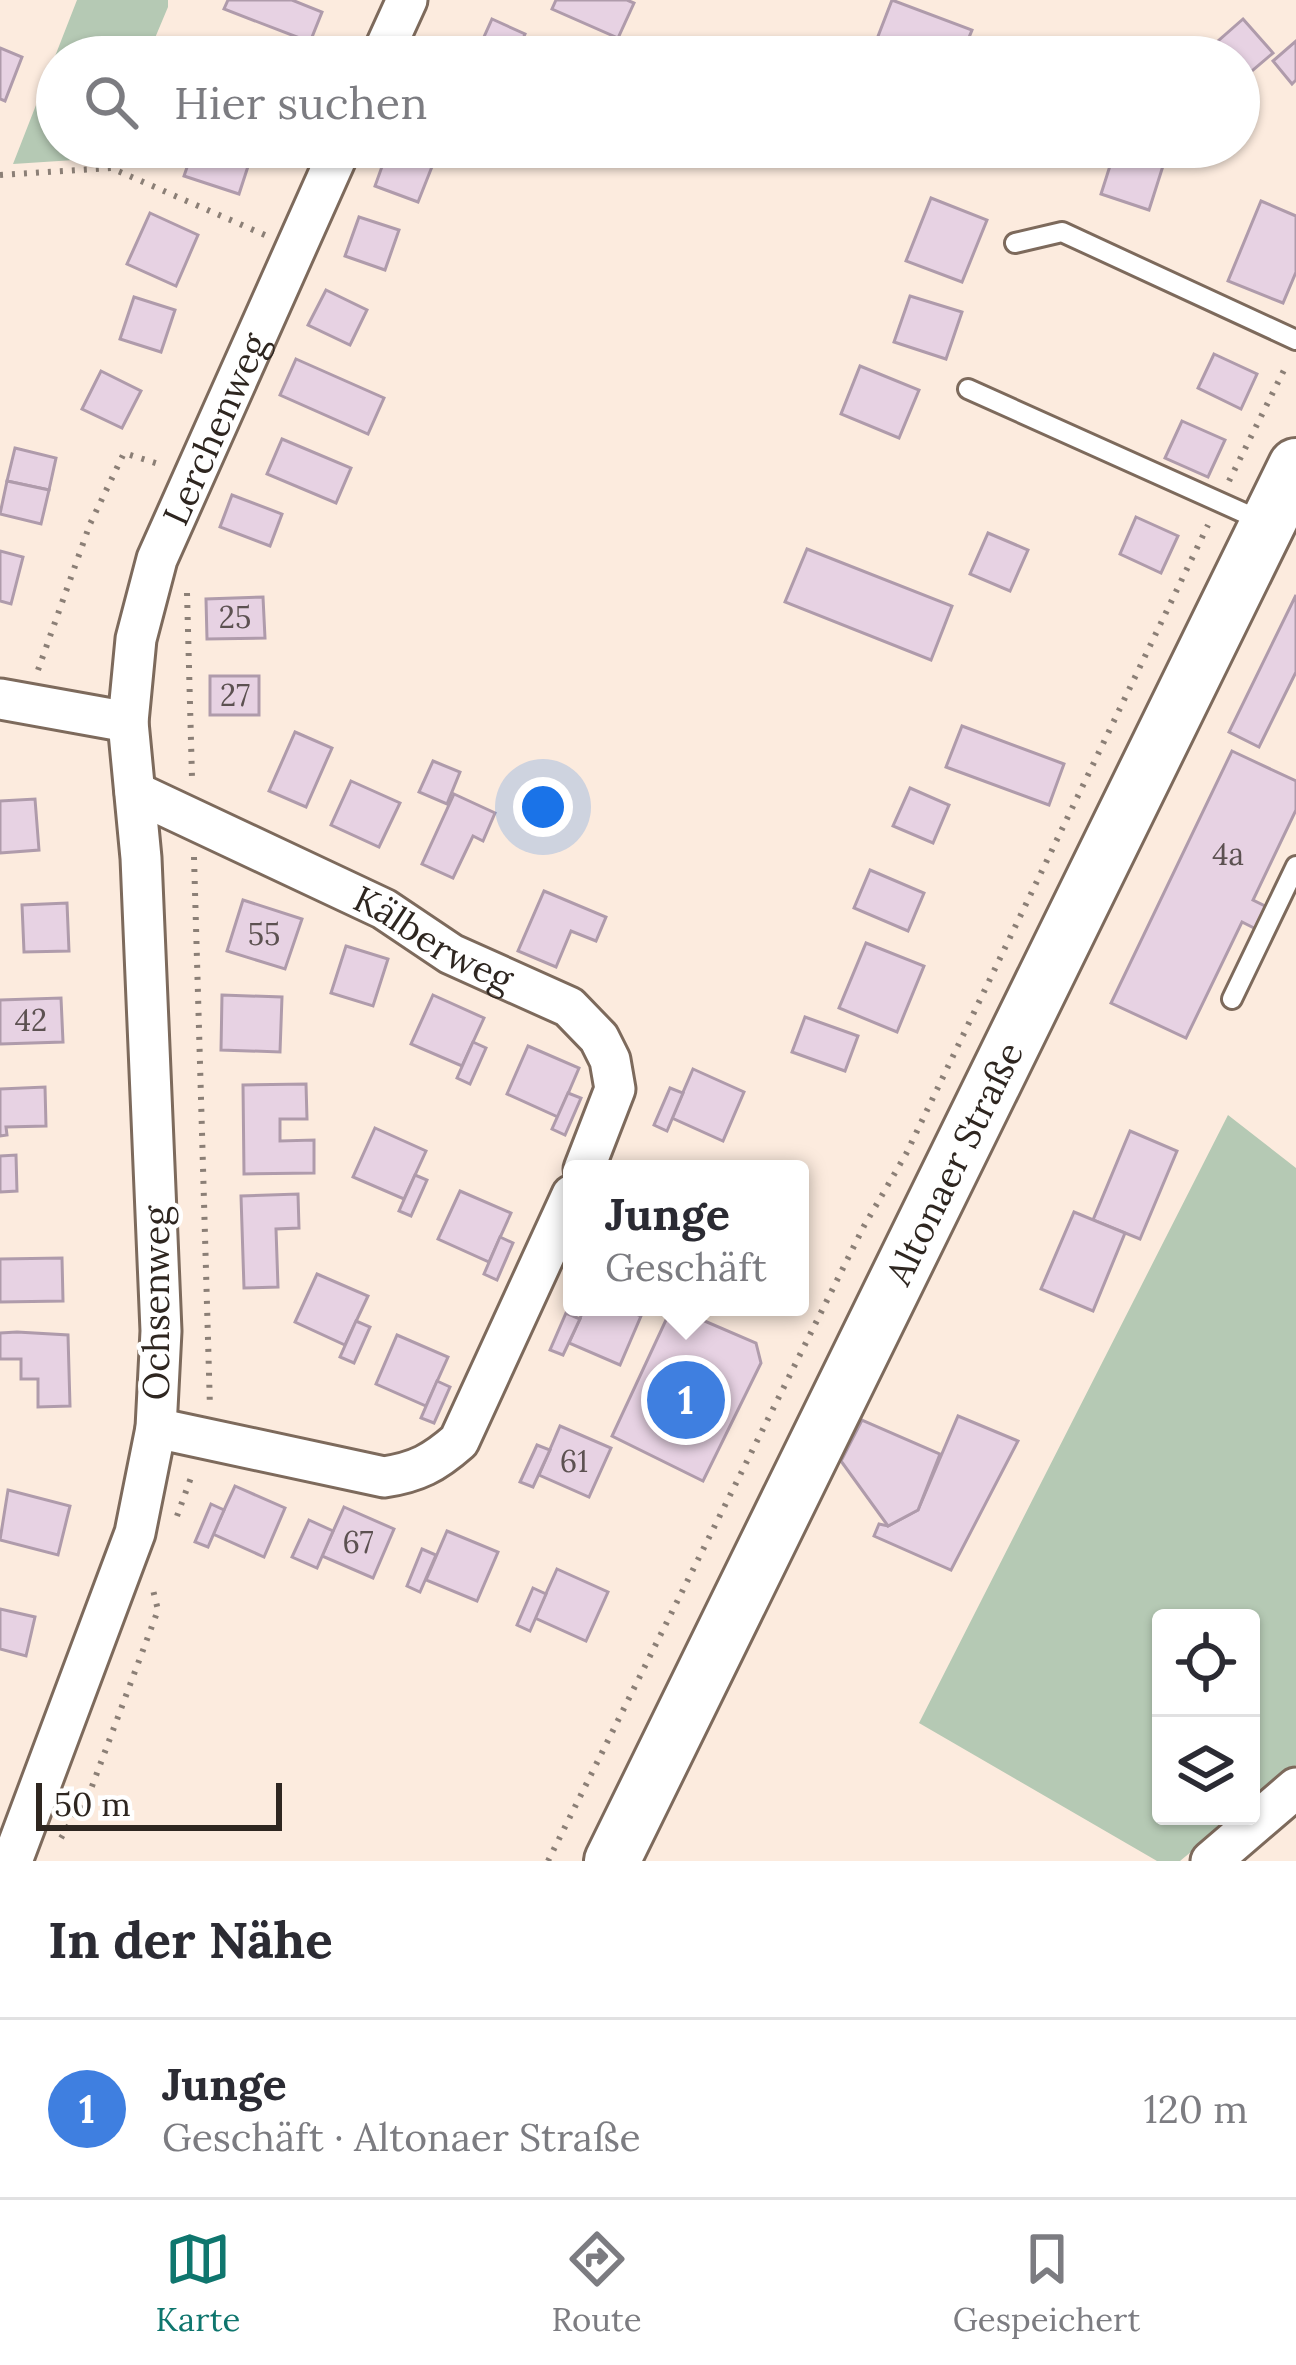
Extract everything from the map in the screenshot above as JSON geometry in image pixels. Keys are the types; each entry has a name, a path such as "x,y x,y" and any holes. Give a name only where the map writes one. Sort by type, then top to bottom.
{"main road":[{"name":"Altonaer Straße","path":"612,1861 1243,513 1296,466"}],"street":[{"path":"391,36 407,0"},
{"name":"Lerchenweg","path":"128,722 136,639 157,559 332,168"},
{"path":"14,702 128,722"},
{"name":"Ochsenweg","path":"12,1861 135,1533 156,1428 161,1331 128,722"},
{"name":"Kälberweg","path":"135,792 384,909 451,955 569,1007 599,1038 610,1060 615,1089 587,1160"},
{"path":"156,1428 384,1477 415,1472 436,1462 460,1441 563,1215"},
{"path":"1211,1861 1296,1788"}],"lane":[{"path":"1015,243 1062,232 1296,343"},
{"path":"968,388 1243,513"},
{"path":"1232,999 1296,866"}],"path":[{"path":"0,175 111,168 296,248"},
{"path":"548,1861 864,1226 1243,513 1296,343"},
{"path":"14,702 124,453 194,476"}],"green space":[{"path":"77,0 168,0 156,36 63,36"},
{"path":"36,105 36,162 13,164"},
{"path":"1228,1115 1296,1168 1296,1765 1260,1795 1260,1609 1152,1609 1152,1825 1223,1825 1180,1861 1157,1861 919,1723"}],"building":[{"path":"228,0 292,0 322,12 312,36 294,36 224,9"},
{"path":"556,0 634,3 619,36 552,9"},
{"path":"892,0 972,30 970,36 878,36"},
{"path":"492,19 525,34 524,36 484,36"},
{"path":"1243,19 1258,36 1224,36"},
{"path":"1260,38 1273,53 1260,64"},
{"path":"1296,41 1296,80 1292,84 1273,61"},
{"path":"0,48 22,57 5,101 0,99"},
{"path":"187,168 247,168 239,194 184,176"},
{"path":"381,168 431,168 418,202 375,186"},
{"path":"1109,168 1162,168 1149,210 1101,194"},
{"path":"931,198 987,220 962,282 906,261"},
{"path":"1261,201 1296,216 1296,272 1283,303 1228,281"},
{"path":"150,213 198,235 176,286 127,264"},
{"path":"359,217 399,230 385,270 345,256"},
{"path":"326,290 367,310 350,345 308,325"},
{"path":"910,296 962,312 946,359 894,342"},
{"path":"134,297 175,310 161,352 120,339"},
{"path":"1214,354 1257,374 1241,409 1198,388"},
{"path":"296,359 384,398 368,434 280,395"},
{"path":"860,366 919,390 899,438 841,414"},
{"path":"101,371 141,391 122,428 82,409"},
{"path":"1182,421 1225,440 1208,477 1165,458"},
{"path":"282,439 351,468 336,503 267,474"},
{"path":"15,448 56,458 49,490 7,481"},
{"path":"7,481 49,490 41,524 0,514"},
{"path":"232,495 282,514 270,546 220,527"},
{"path":"1136,517 1178,536 1161,573 1120,554"},
{"path":"988,533 1028,550 1010,591 970,574"},
{"path":"807,549 952,606 931,660 785,602"},
{"path":"0,551 23,557 11,604 0,601"},
{"path":"1296,595 1296,672 1259,747 1229,732"},
{"path":"263,597 265,638 207,639 206,599"},
{"path":"210,676 259,676 259,715 210,715"},
{"path":"962,726 1064,764 1049,805 946,767"},
{"path":"295,732 332,748 306,807 269,791"},
{"path":"1232,751 1296,781 1296,810 1253,900 1269,908 1258,930 1242,922 1186,1038 1111,1003"},
{"path":"433,761 460,772 447,804 419,792"},
{"path":"351,781 400,803 379,847 331,825"},
{"path":"910,788 949,805 933,843 893,826"},
{"path":"454,794 495,813 483,841 473,836 453,878 422,864"},
{"path":"35,799 39,850 0,853 0,801"},
{"path":"870,870 924,893 908,931 854,908"},
{"path":"544,891 606,917 596,941 571,931 556,967 518,951"},
{"path":"243,900 302,919 285,969 227,951"},
{"path":"67,903 69,951 24,952 22,905"},
{"path":"866,943 924,966 897,1032 839,1008"},
{"path":"346,946 388,959 373,1006 331,993"},
{"path":"222,995 282,997 280,1052 221,1050"},
{"path":"433,995 484,1018 462,1066 411,1044"},
{"path":"61,998 63,1042 0,1044 0,1000"},
{"path":"805,1017 858,1036 845,1071 792,1052"},
{"path":"473,1042 486,1048 470,1084 457,1078"},
{"path":"528,1046 579,1068 558,1117 507,1094"},
{"path":"693,1069 744,1092 723,1141 672,1118"},
{"path":"306,1084 307,1119 280,1119 280,1141 314,1140 314,1173 244,1174 243,1085"},
{"path":"45,1087 46,1126 6,1127 7,1135 0,1136 0,1089"},
{"path":"670,1088 683,1093 667,1131 654,1125"},
{"path":"568,1093 581,1098 565,1135 552,1129"},
{"path":"375,1128 426,1151 404,1199 353,1177"},
{"path":"1130,1131 1177,1151 1140,1239 1093,1220"},
{"path":"16,1155 17,1191 0,1192 0,1156"},
{"path":"415,1175 427,1180 411,1216 399,1211"},
{"path":"460,1191 511,1213 489,1262 438,1239"},
{"path":"298,1194 299,1228 276,1229 278,1287 244,1288 241,1196"},
{"path":"1074,1212 1125,1233 1093,1311 1041,1289"},
{"path":"500,1237 513,1243 497,1280 484,1274"},
{"path":"62,1258 63,1301 0,1302 0,1259"},
{"path":"317,1274 368,1296 345,1345 295,1322"},
{"path":"565,1316 580,1319 563,1355 550,1350"},
{"path":"581,1316 641,1316 620,1365 569,1343"},
{"path":"668,1316 693,1316 756,1343 761,1363 703,1481 612,1436"},
{"path":"356,1321 370,1327 354,1363 340,1357"},
{"path":"0,1333 68,1335 70,1406 38,1407 38,1379 21,1379 21,1359 0,1359"},
{"path":"397,1335 448,1357 426,1406 376,1384"},
{"path":"437,1381 450,1387 434,1423 421,1418"},
{"path":"958,1416 1018,1441 951,1570 874,1536 879,1524 888,1526 918,1510"},
{"path":"862,1420 940,1454 918,1510 888,1526 841,1461"},
{"path":"560,1426 611,1448 589,1497 539,1475"},
{"path":"537,1445 550,1450 533,1487 520,1482"},
{"path":"235,1486 285,1508 264,1557 213,1534"},
{"path":"8,1490 70,1506 58,1555 0,1540"},
{"path":"211,1504 224,1510 208,1547 195,1542"},
{"path":"344,1507 394,1529 373,1578 322,1556"},
{"path":"309,1520 333,1531 317,1568 292,1557"},
{"path":"447,1531 498,1552 477,1601 426,1580"},
{"path":"422,1549 436,1555 420,1592 407,1586"},
{"path":"557,1569 608,1592 586,1641 535,1618"},
{"path":"533,1588 546,1594 530,1631 517,1625"},
{"path":"0,1609 35,1617 26,1656 0,1649"}],"place":[{"name":"Junge","path":"686,1400"}]}
